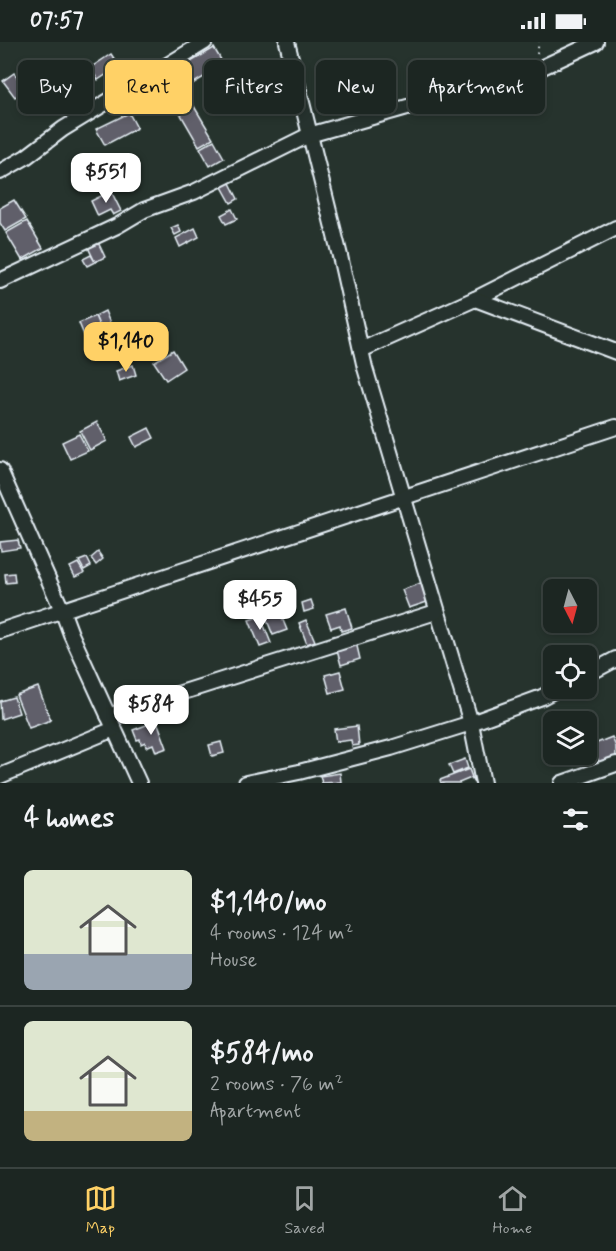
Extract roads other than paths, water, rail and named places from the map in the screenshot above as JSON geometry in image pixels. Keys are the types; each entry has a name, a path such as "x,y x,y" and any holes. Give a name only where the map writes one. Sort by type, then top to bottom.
{"street":[{"path":"0,172 26,157 63,129 205,42"},
{"path":"287,42 361,350 436,612 471,723 483,783"},
{"path":"0,282 117,226 144,210 194,192 309,135 534,71 596,42"},
{"path":"361,350 475,299 616,228"},
{"path":"475,299 616,352"},
{"path":"0,630 616,427"},
{"path":"0,470 139,783"},
{"path":"108,716 436,612"},
{"path":"597,669 616,659"},
{"path":"246,783 299,772 390,748 471,723 543,696"},
{"path":"0,776 114,729"},
{"path":"562,783 616,764"}]}
